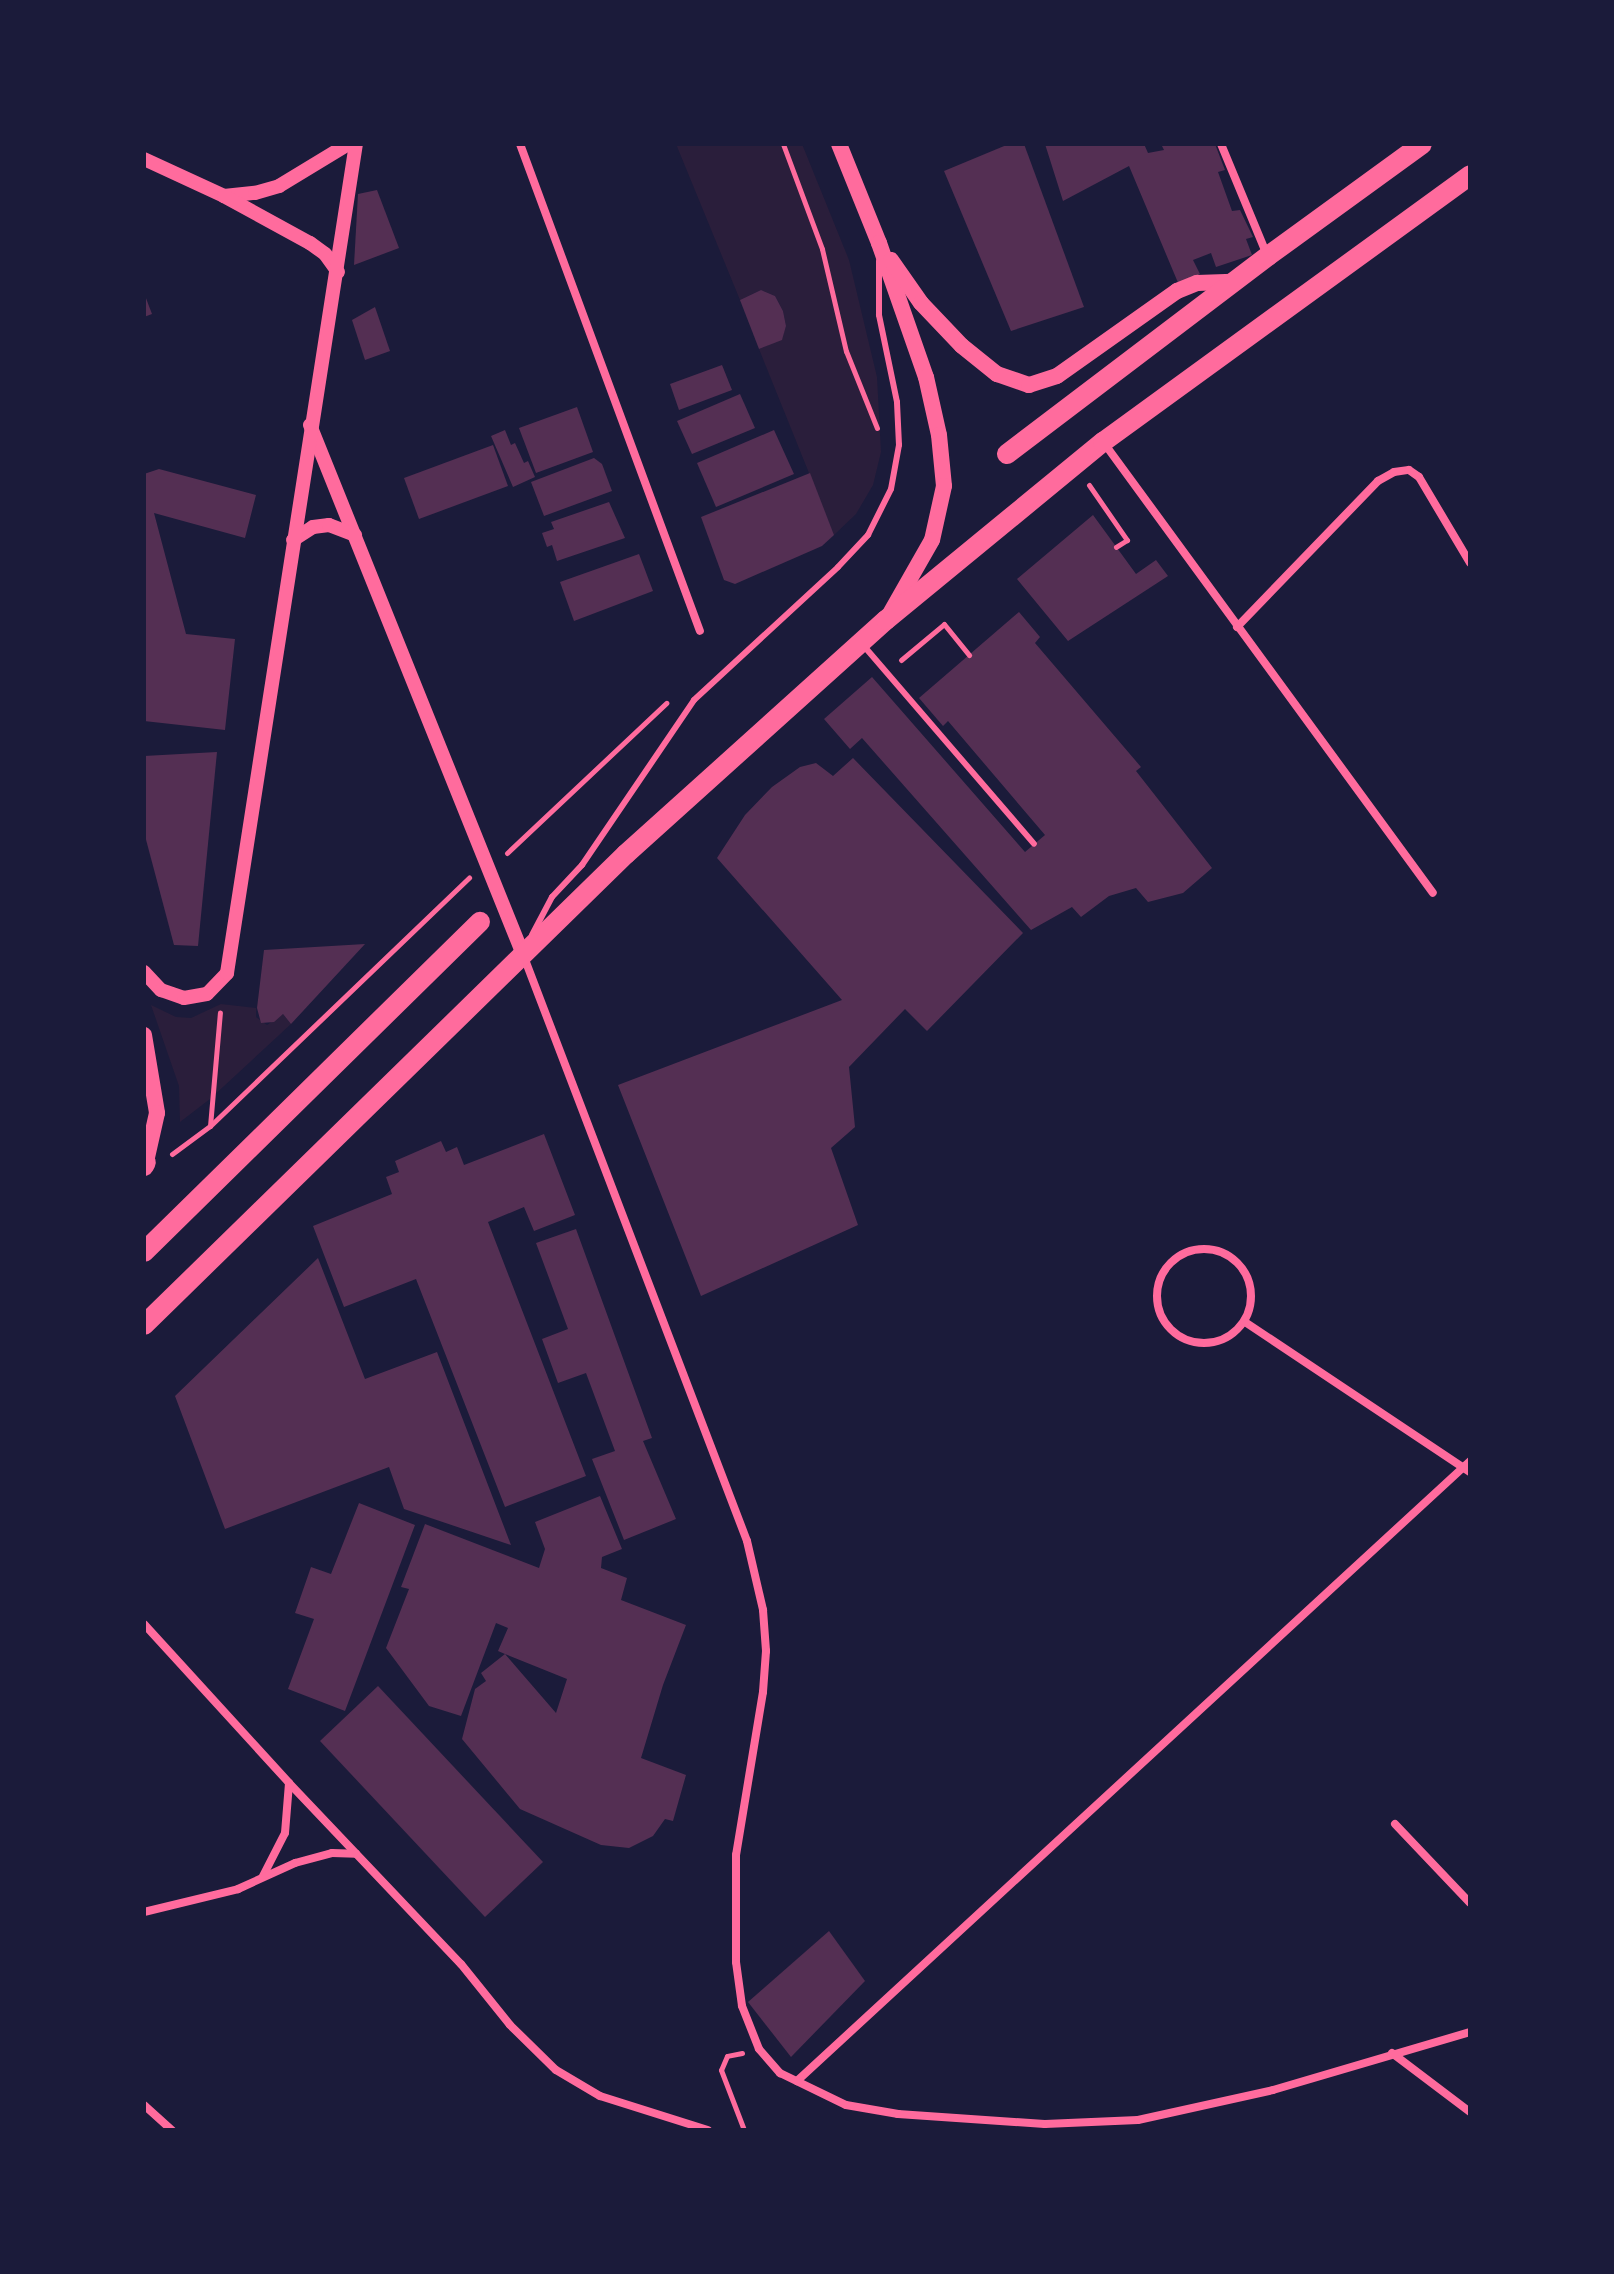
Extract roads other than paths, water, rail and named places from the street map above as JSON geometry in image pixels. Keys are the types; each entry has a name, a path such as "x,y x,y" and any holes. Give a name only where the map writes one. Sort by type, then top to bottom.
{"main road":[{"path":"839,144 879,243 926,377 939,435 944,486 932,540 886,620"},
{"path":"1007,454 1233,282 1422,144"},
{"path":"144,1325 522,952 860,642 1103,442 1470,175"},
{"path":"879,243 921,303 962,346 997,374 1029,385 1057,376 1177,291 1197,283 1233,282"},
{"path":"144,1252 480,922"},
{"path":"144,1035 157,1113 145,1164"}],"street":[{"path":"224,196 255,193 279,186 348,144"},
{"path":"144,972 173,997 196,998 216,988 227,973 356,144"},
{"path":"520,144 700,631"},
{"path":"1221,144 1268,256"},
{"path":"144,159 224,196 310,243 325,254 338,272"},
{"path":"310,425 522,952 747,1541 763,1610 766,1651 763,1692 736,1855 734,1911 742,2006 759,2049 780,2073 846,2105 885,2112 1045,2124 1138,2120 1193,2110 1273,2090 1470,2032"},
{"path":"1103,442 1433,893"},
{"path":"1237,627 1378,481 1394,472 1409,470 1419,477 1470,563"},
{"path":"293,540 313,527 329,525 355,535"},
{"path":"1206,1248 1230,1255 1247,1273 1252,1298 1245,1322 1226,1339 1202,1344 1178,1337 1161,1318 1156,1294 1163,1270 1181,1253 1206,1248"},
{"path":"797,2081 1468,1467 1245,1322"},
{"path":"144,1624 461,1964 510,2025 556,2070 600,2096 708,2130"},
{"path":"262,1876 285,1833 289,1783"},
{"path":"1395,1824 1470,1903"},
{"path":"144,1912 238,1889 262,1876 332,1853 356,1854"},
{"path":"1392,2053 1470,2112"},
{"path":"144,2105 172,2130"}],"lane":[{"path":"522,952 552,897 582,865 694,700 868,535 891,489 899,445 897,402 879,315 879,243"},
{"path":"860,642 1034,844"}]}
